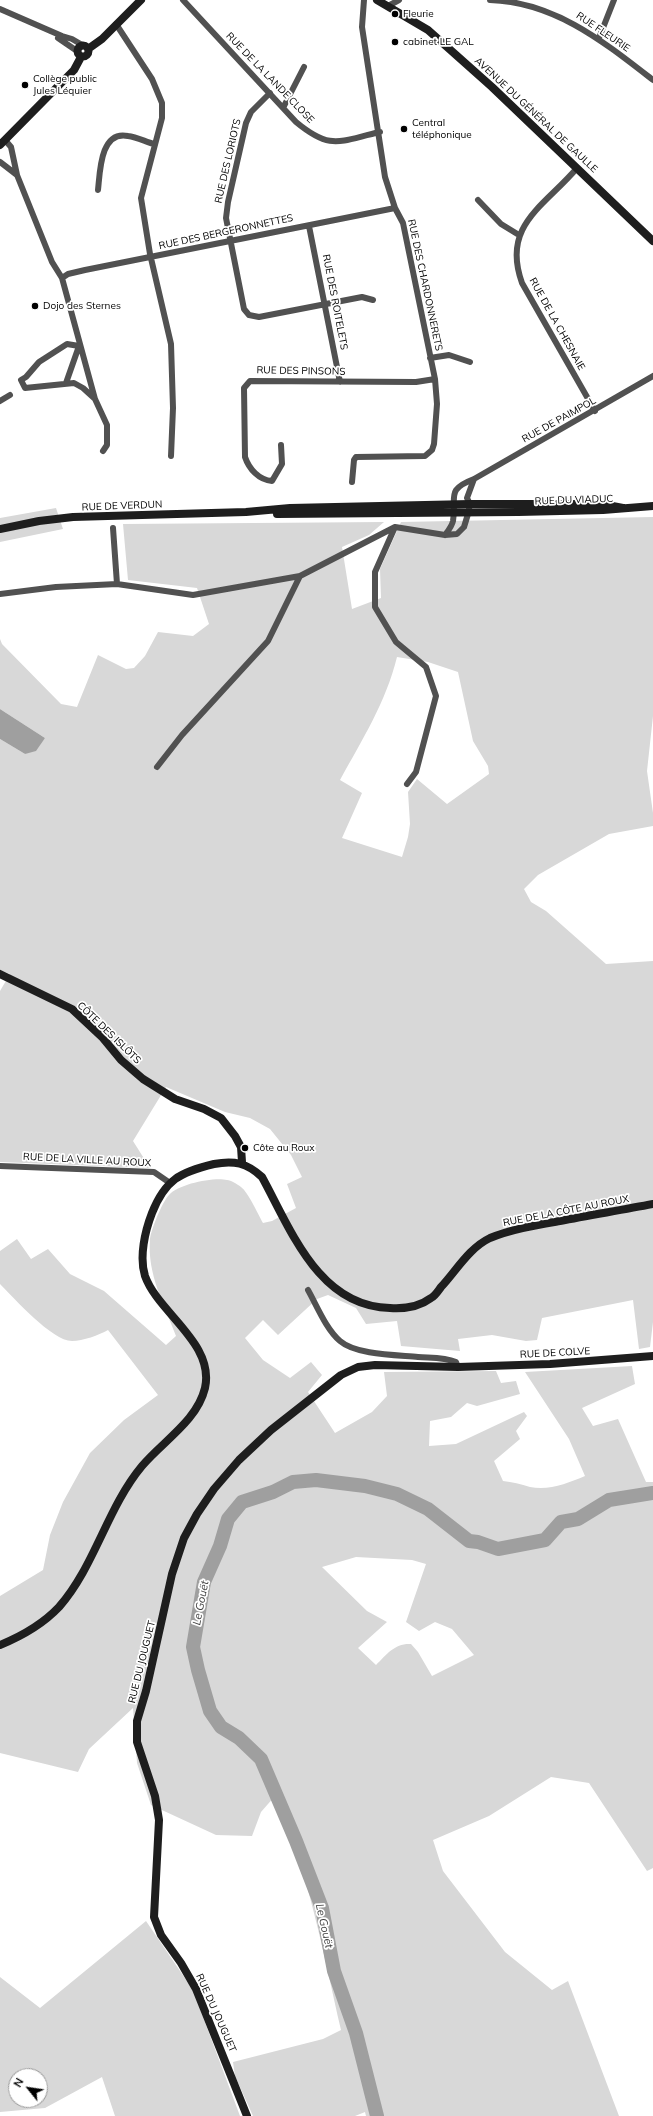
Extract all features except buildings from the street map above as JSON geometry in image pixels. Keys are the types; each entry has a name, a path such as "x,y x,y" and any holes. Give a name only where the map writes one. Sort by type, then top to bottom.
{"street":[{"path":"86,47 102,39 141,0"},
{"name":"RUE DE LA LANDE CLOSE","path":"183,0 270,93 282,108 317,138 326,142 335,142 380,132"},
{"name":"RUE DES CHARDONNERETS","path":"352,482 354,460 356,457 426,456 432,450 437,404 435,379 403,223 395,208 385,177 380,132 362,27 364,0"},
{"name":"AVENUE DU GÉNÉRAL DE GAULLE","path":"377,0 428,30 492,86 653,241"},
{"path":"388,6 399,0"},
{"name":"RUE FLEURIE","path":"490,0 550,11 599,38 653,80"},
{"path":"599,38 614,0"},
{"path":"0,11 72,39 86,47 88,54 79,54 64,41 0,11"},
{"path":"116,24 140,59 159,94 162,103 162,118 141,198 152,258 171,344 173,408 171,456"},
{"path":"79,54 74,70 3,143 11,148 17,175 52,262 62,278 79,346 95,399 106,425 108,445 103,451"},
{"path":"282,108 304,67"},
{"name":"RUE DES LORIOTS","path":"270,93 251,112 246,123 228,202 226,218 244,309 249,315 259,317 362,297 373,300"},
{"path":"98,190 102,152 116,137 127,135 154,144"},
{"path":"0,162 17,175"},
{"name":"RUE DE LA CHESNAIE","path":"577,168 522,227 519,235 517,258 518,273 522,283 595,411"},
{"path":"478,200 502,224 519,235"},
{"name":"RUE DES BERGERONNETTES","path":"62,278 68,274 86,270 152,258 395,208"},
{"name":"RUE DES ROITELETS","path":"309,226 326,304 340,382"},
{"path":"79,346 67,344 39,362 26,377 21,380 25,388 74,383 83,388 95,399"},
{"path":"66,384 79,346"},
{"path":"430,358 449,355 470,362"},
{"name":"RUE DE PAIMPOL","path":"453,508 454,493 460,484 474,479 595,411 653,376"},
{"name":"RUE DES PINSONS","path":"281,445 282,464 272,481 266,480 248,466 245,457 243,404 244,388 250,381 416,382 435,379"},
{"path":"0,401 10,395"},
{"path":"0,594 56,587 117,584 193,595 300,576 395,527 445,535 457,534 464,526 469,507 467,498 474,479"},
{"name":"RUE DU VIADUC","path":"469,507 518,512 603,510 653,506"},
{"name":"RUE DE VERDUN","path":"0,529 39,521 73,517 246,512 290,508 469,507"},
{"path":"445,535 453,522 453,508"},
{"path":"395,527 375,572 375,607 396,642 426,667 436,696 416,772 407,784"},
{"path":"113,528 117,584"},
{"path":"157,767 182,735 268,641 300,576"},
{"name":"CÔTE DES ISLÔTS","path":"0,974 72,1009 102,1037 121,1060 143,1079 175,1099 204,1109 222,1118 241,1147 242,1162"},
{"path":"0,1644 20,1637 41,1623 59,1606 86,1564 120,1496 142,1466 189,1417 199,1402 205,1387 206,1372 200,1355 180,1323 155,1296 145,1275 143,1261 144,1242 150,1218 159,1197 170,1183 188,1171 216,1164 242,1162"},
{"name":"RUE DE LA CÔTE AU ROUX","path":"242,1162 252,1167 262,1178 308,1262 323,1279 342,1294 358,1302 380,1308 403,1308 416,1305 432,1298 474,1248 489,1239 532,1226 653,1204"},
{"name":"RUE DE LA VILLE AU ROUX","path":"0,1166 154,1172 170,1183"},
{"path":"308,1290 333,1334 341,1342 354,1348 391,1354 446,1358 456,1362 458,1367"},
{"name":"RUE DE COLVE","path":"458,1367 550,1364 653,1356"},
{"name":"RUE DU JOUGUET","path":"247,2116 196,1989 181,1963 161,1935 154,1917 159,1820 155,1796 137,1742 137,1721 146,1691 172,1574 184,1538 214,1489 239,1460 271,1430 341,1375 358,1367 375,1365 458,1367"}],"shaded area":[{"path":"56,508 63,529 0,542 0,518"},
{"path":"653,517 653,716 647,771 653,813 653,826 609,834 538,875 524,889 531,902 546,911 606,964 653,961 653,1322 650,1347 639,1349 633,1300 542,1318 537,1340 526,1341 492,1335 458,1339 460,1351 401,1346 397,1321 366,1324 356,1308 328,1295 317,1299 278,1335 263,1320 245,1338 263,1360 290,1378 311,1362 322,1375 308,1392 335,1433 372,1412 387,1396 384,1372 496,1371 501,1383 516,1381 520,1394 477,1406 467,1403 451,1417 430,1421 429,1446 456,1444 524,1412 527,1416 516,1431 520,1439 494,1461 503,1481 537,1488 558,1486 585,1476 569,1439 525,1372 632,1366 635,1384 582,1408 593,1426 618,1419 646,1482 653,1482 653,1868 647,1871 589,1783 551,1777 489,1816 433,1840 443,1871 505,1952 552,1990 568,1981 619,2116 366,2116 365,2112 355,2116 253,2116 235,2076 233,2062 323,2039 341,2030 306,1882 287,1824 275,1796 261,1812 252,1836 216,1835 151,1805 137,1763 133,1708 89,1749 78,1772 0,1753 0,1596 43,1570 50,1535 63,1502 90,1453 124,1420 158,1395 108,1330 91,1337 72,1341 54,1334 34,1318 0,1284 0,1251 17,1239 31,1259 48,1249 70,1274 104,1291 166,1345 176,1336 157,1289 151,1264 150,1239 157,1216 169,1195 180,1188 196,1182 221,1179 230,1181 244,1190 250,1198 263,1223 272,1221 296,1208 287,1184 302,1177 291,1155 270,1129 250,1118 225,1112 166,1087 133,1141 150,1168 0,1162 0,991 10,974 0,970 0,739 25,754 45,738 0,709 0,639 2,644 61,704 77,707 98,655 126,669 134,668 145,656 158,632 193,636 209,624 197,588 128,580 123,524 384,522 369,535 342,547 352,609 381,598 380,569 401,522","holes":["397,657 428,662 458,672 473,741 488,766 489,774 447,804 417,779 408,792 410,824 402,857 342,838 362,793 340,780 365,735 387,690","356,1557 412,1560 426,1564 406,1622 419,1631 435,1622 452,1629 474,1655 432,1676 418,1652 411,1644 405,1644 396,1647 376,1665 358,1648 387,1622 367,1611 322,1567"]},
{"path":"0,709 45,738 36,751 25,754 0,739"},
{"path":"146,1921 193,1990 240,2116 115,2116 102,2077 48,2106 48,2068 8,2068 8,2108 45,2108 0,2112 0,1977 40,2008"}],"waterway":[{"name":"Le Gouët","path":"377,2116 356,2033 334,1971 322,1908 296,1841 261,1759 239,1738 221,1727 210,1711 198,1670 193,1647 204,1582 220,1546 228,1519 242,1502 273,1492 293,1482 316,1480 365,1486 397,1494 428,1509 469,1541 478,1542 498,1549 545,1540 561,1522 578,1519 609,1500 653,1493"}],"place":[{"name":"Fleurie","path":"395,14"},
{"name":"cabinet LE GAL","path":"395,42"},
{"name":"Collège public Jules Léquier","path":"25,85"},
{"name":"Central téléphonique","path":"404,129"},
{"name":"Dojo des Sternes","path":"35,306"},
{"name":"Côte au Roux","path":"245,1148"}]}
